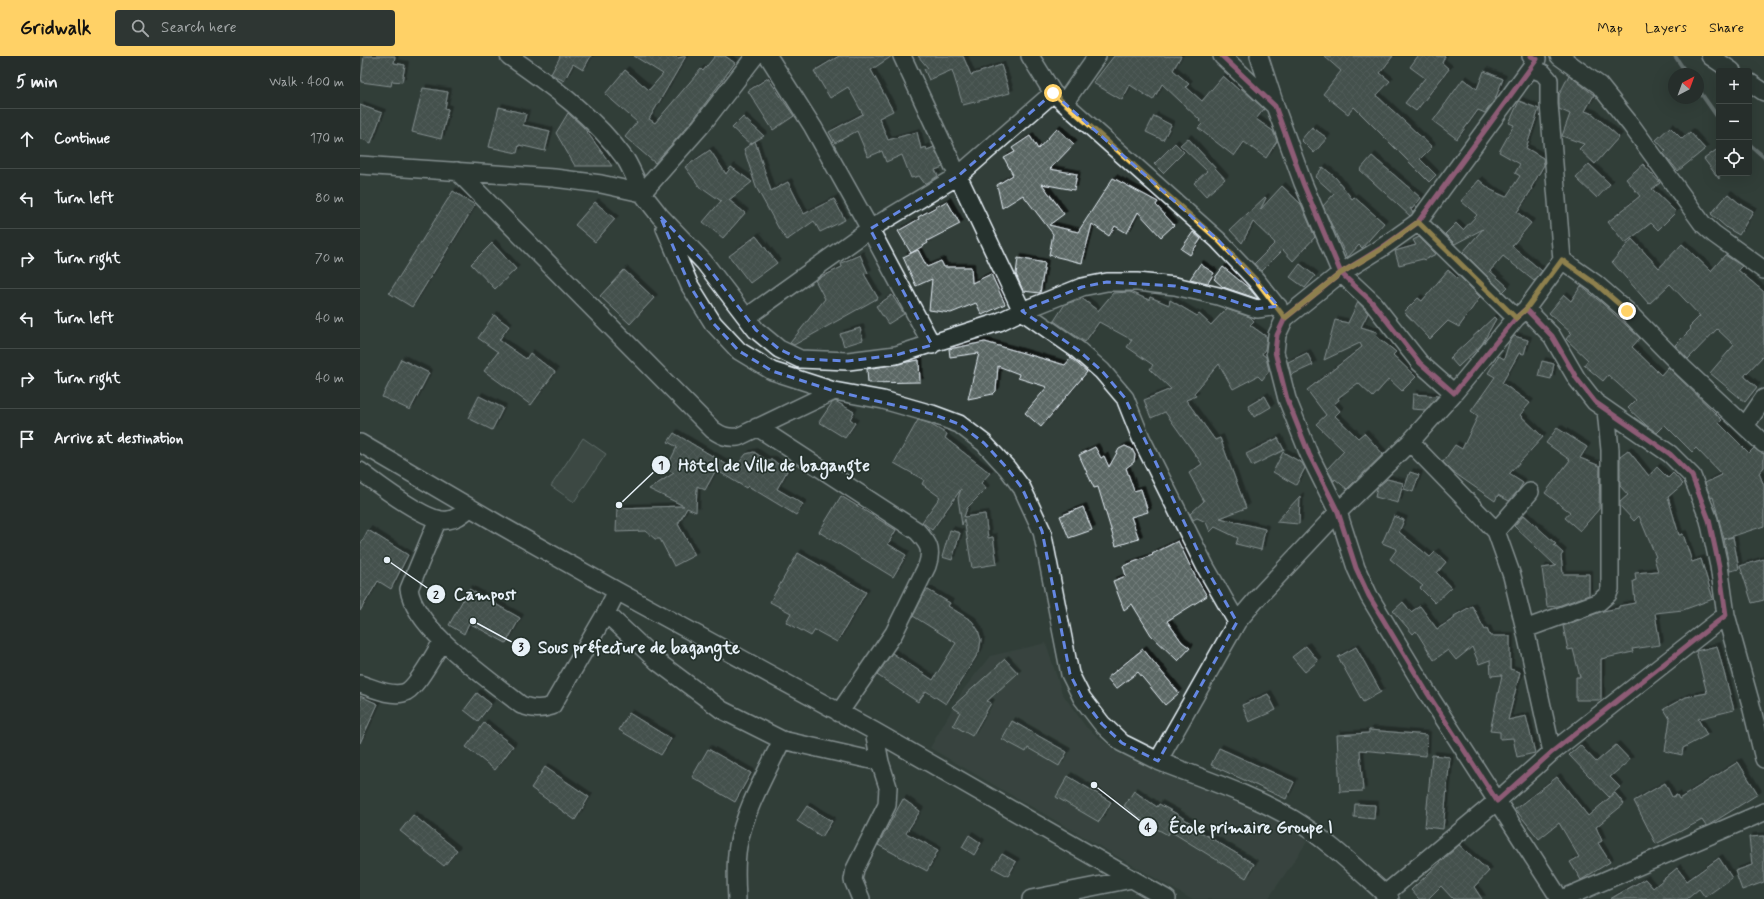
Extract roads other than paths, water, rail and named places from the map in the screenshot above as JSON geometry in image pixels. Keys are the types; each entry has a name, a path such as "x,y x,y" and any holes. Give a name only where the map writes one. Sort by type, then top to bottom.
{"street":[{"path":"509,56 571,101 602,132 626,161 642,193 660,216 704,262 756,330 779,349 800,359 848,361 896,355 932,345 999,322 1022,311 1082,288 1108,282 1137,282 1175,286 1218,296 1257,309 1281,312 1341,273 1380,250 1418,222 1536,59 1543,73 1549,80 1549,104 1562,260 1521,314 1454,393 1410,442 1338,512 1261,594 1237,622 1158,762"},
{"path":"642,193 701,126 755,56"},
{"path":"768,56 813,127 932,345"},
{"path":"902,56 1022,311 1078,350 1102,371 1125,398 1141,438 1206,568 1237,622"},
{"path":"1030,56 1059,98 1218,240 1256,280 1281,312 1275,352 1287,399 1309,454 1338,512 1356,568 1369,596 1428,694 1561,899 1764,812"},
{"path":"747,317 870,229 958,176 1059,98 1097,56"},
{"path":"1222,56 1275,106"},
{"path":"1259,56 1275,106 1303,183 1341,273 1372,302 1420,363 1454,393"},
{"path":"1559,56 1599,85 1702,223 1714,234 1764,270"},
{"path":"1710,56 1728,68"},
{"path":"1752,84 1764,92"},
{"path":"360,165 562,179 601,184 642,193"},
{"path":"457,171 713,430 728,438 738,436 834,391"},
{"path":"660,216 690,286 713,323 739,351 772,371 834,391 883,400 932,414 958,424 984,443 1007,468 1022,488 1042,531 1070,674 1082,698 1102,724 1122,743 1158,762 1268,805 1294,819 1316,835 1388,896 1497,802 1552,752 1726,615"},
{"path":"1418,222 1521,314 1552,336 1587,393 1606,410 1670,454 1692,476 1709,520 1719,566 1726,615 1750,701 1764,759"},
{"path":"1562,260 1596,284 1627,311 1764,444"},
{"path":"1745,426 1764,398"},
{"path":"1525,629 1599,602 1608,594 1610,589 1610,450 1606,410"},
{"path":"757,427 916,531 927,542 931,555 894,633 839,713"},
{"path":"1410,442 1496,531 1512,576 1552,752"},
{"path":"360,443 410,474 616,591 874,731 1168,899"},
{"path":"360,471 399,498 438,519 447,521 455,518 470,508"},
{"path":"399,498 410,474"},
{"path":"1496,531 1530,492"},
{"path":"438,519 409,589 410,599 442,642 521,705 533,709 543,709 552,706 606,614 616,591"},
{"path":"606,614 658,662 722,710 782,740 880,762"},
{"path":"360,684 391,693 403,693 411,689 442,642"},
{"path":"861,899 854,880 855,869 887,805 888,787 880,762 874,731"},
{"path":"737,899 736,876 738,847 747,814 782,740"},
{"path":"1031,899 1132,879"}],"waterway":[{"path":"1675,56 1683,68"},
{"path":"1704,98 1716,115"},
{"path":"1752,147 1764,157"}],"place":[{"name":"Hôtel de Ville de bagangte","path":"619,505"},
{"name":"Campost","path":"387,560"},
{"name":"Sous préfecture de bagangte","path":"473,621"},
{"name":"École primaire Groupe I","path":"1094,785"}]}
